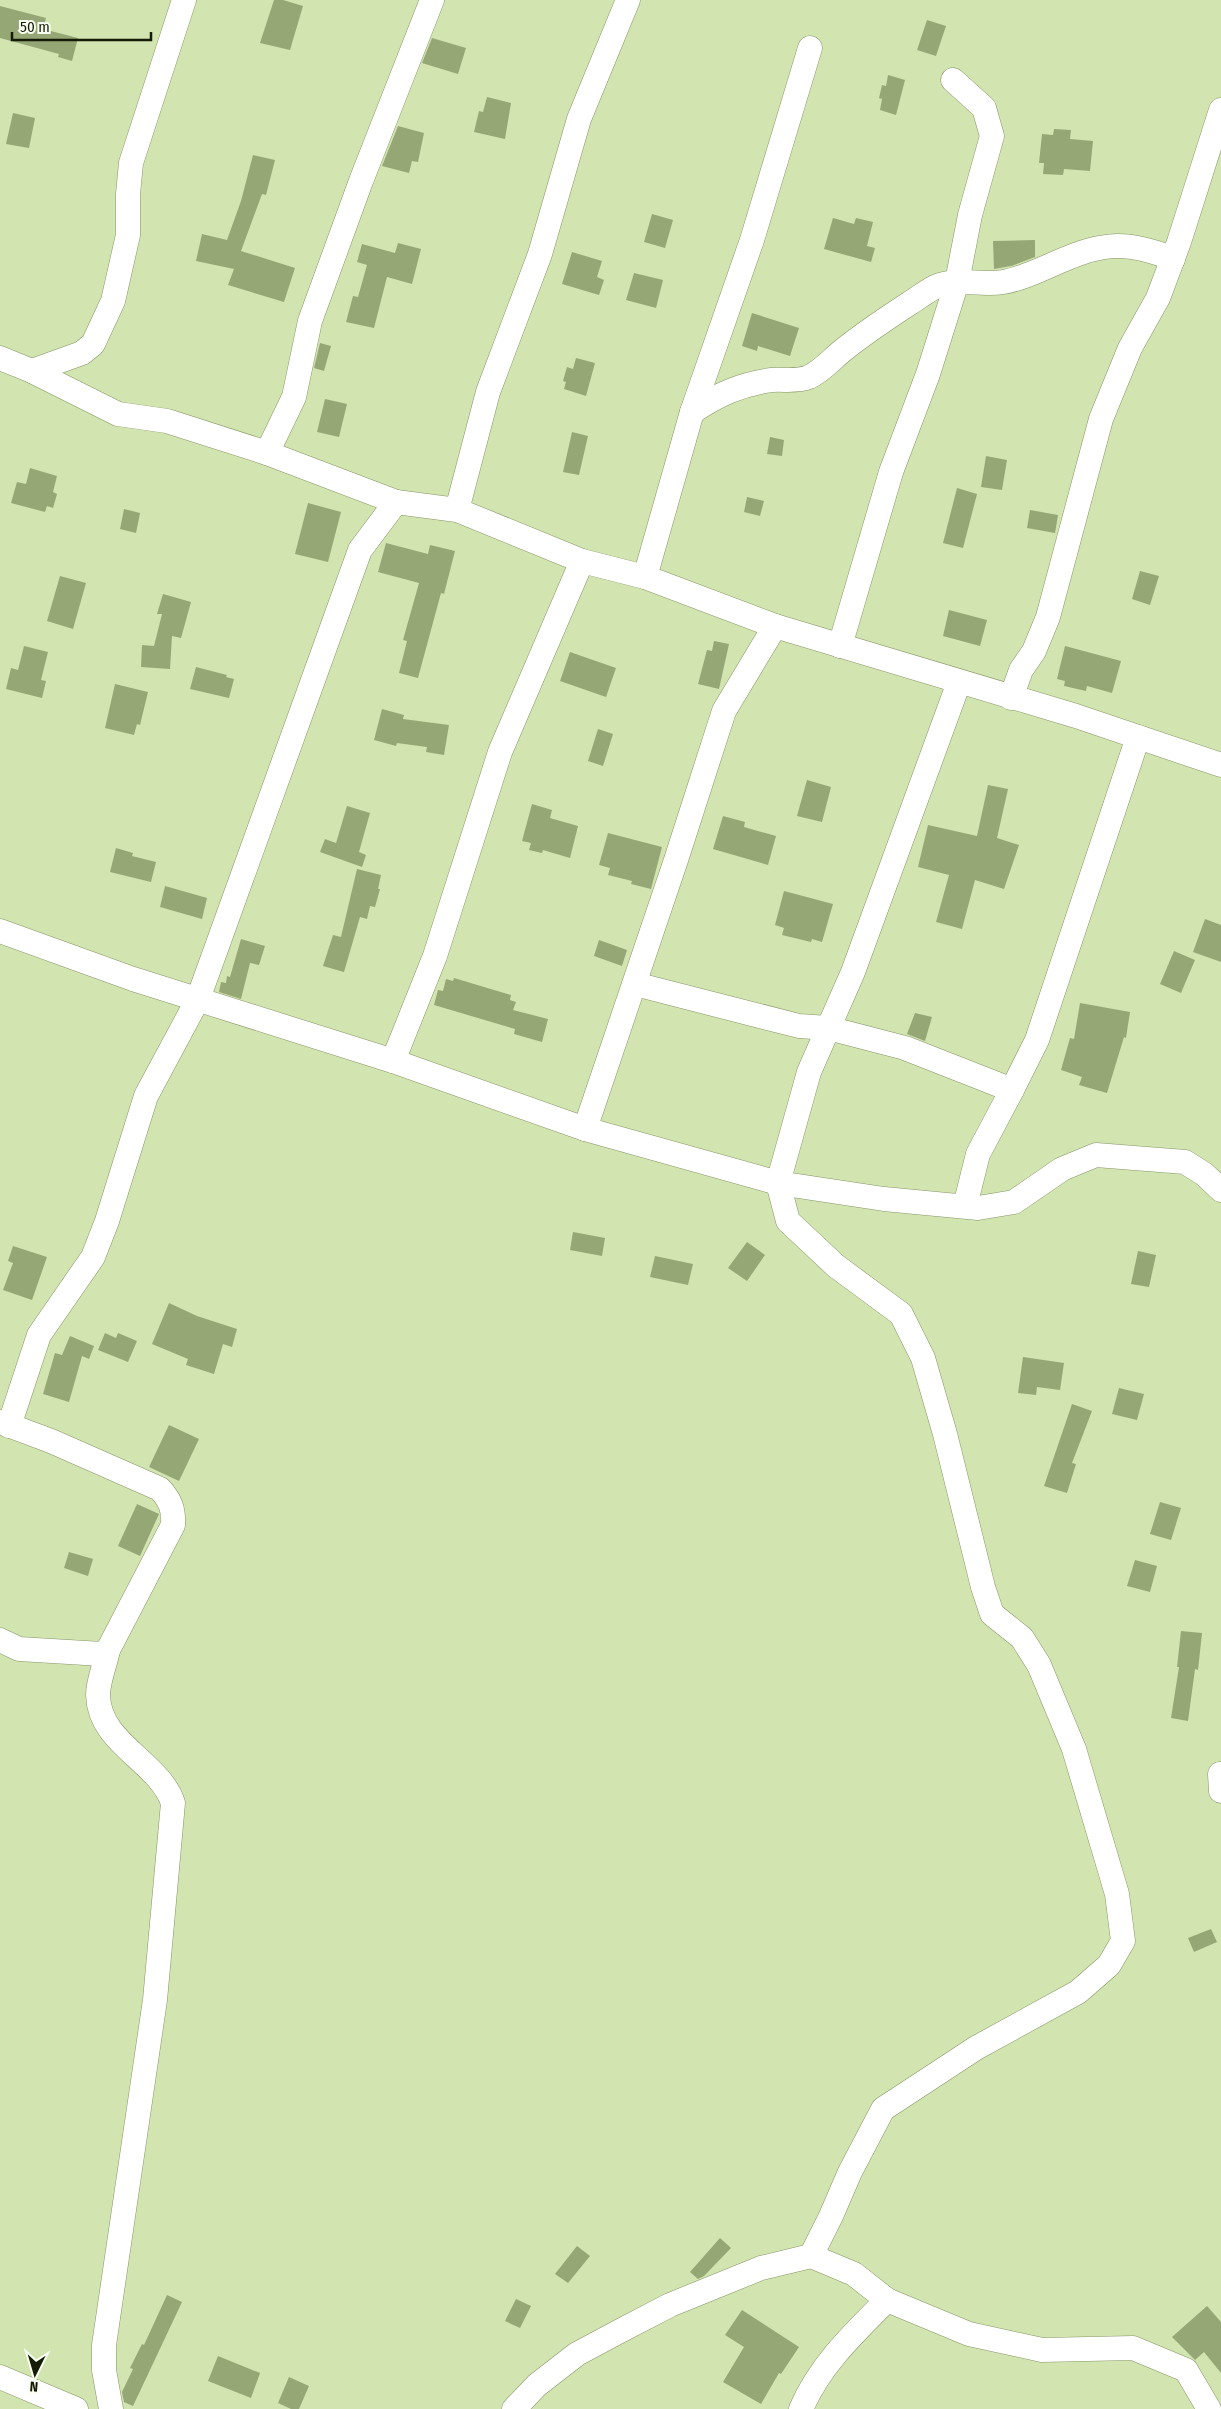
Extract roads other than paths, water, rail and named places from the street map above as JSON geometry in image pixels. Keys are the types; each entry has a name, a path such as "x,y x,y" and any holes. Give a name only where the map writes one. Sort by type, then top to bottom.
{"street":[{"path":"32,371 62,362 93,344 113,301 128,235 128,194 131,163 184,0"},
{"path":"267,453 294,397 310,321 361,181 432,0"},
{"path":"457,510 488,392 540,254 579,119 628,0"},
{"path":"645,577 692,412 752,240 810,48"},
{"path":"840,646 891,472 928,374 957,282 970,215 992,136 984,108 953,80"},
{"path":"1011,698 1021,670 1034,651 1048,617 1101,419 1130,348 1158,298 1221,110"},
{"path":"692,412 727,390 759,382 797,380 809,377 820,371 842,351 884,320 936,286 957,282 1000,283 1025,278 1088,251 1113,245 1135,246 1172,259"},
{"path":"0,358 32,371 118,414 167,421 267,453 396,502 457,510 582,561 645,577 775,626 1076,716 1221,765"},
{"path":"111,2409 104,2370 104,2345 155,2000 173,1803 163,1783 116,1737 104,1721 98,1694 108,1650 173,1525 173,1512 169,1499 160,1489 51,1441 4,1424 39,1335 93,1257 107,1221 146,1096 198,999 360,550 396,502"},
{"path":"393,1061 436,956 500,752 582,561"},
{"path":"585,1129 635,984 724,711 775,626"},
{"path":"811,2256 850,2172 883,2109 976,2048 1078,1992 1108,1965 1123,1941 1116,1894 1074,1749 1039,1665 1022,1638 992,1614 983,1587 945,1434 922,1358 901,1314 836,1266 788,1221 778,1183 809,1072 853,972 959,682"},
{"path":"965,1206 978,1154 1037,1040 1138,737"},
{"path":"0,931 133,979 393,1061 585,1129 778,1183 884,1199 978,1208 1014,1202 1062,1169 1096,1155 1185,1162 1204,1174 1221,1190"},
{"path":"635,984 799,1026 828,1028 905,1048 1012,1090"},
{"path":"0,1640 19,1649 102,1654 108,1650"},
{"path":"514,2409 537,2385 576,2354 670,2305 761,2268 811,2256 854,2274 887,2300 969,2334 1042,2350 1133,2348 1186,2370 1209,2409"},
{"path":"800,2409 810,2388 834,2354 887,2300"},
{"path":"0,2377 76,2409"}]}
